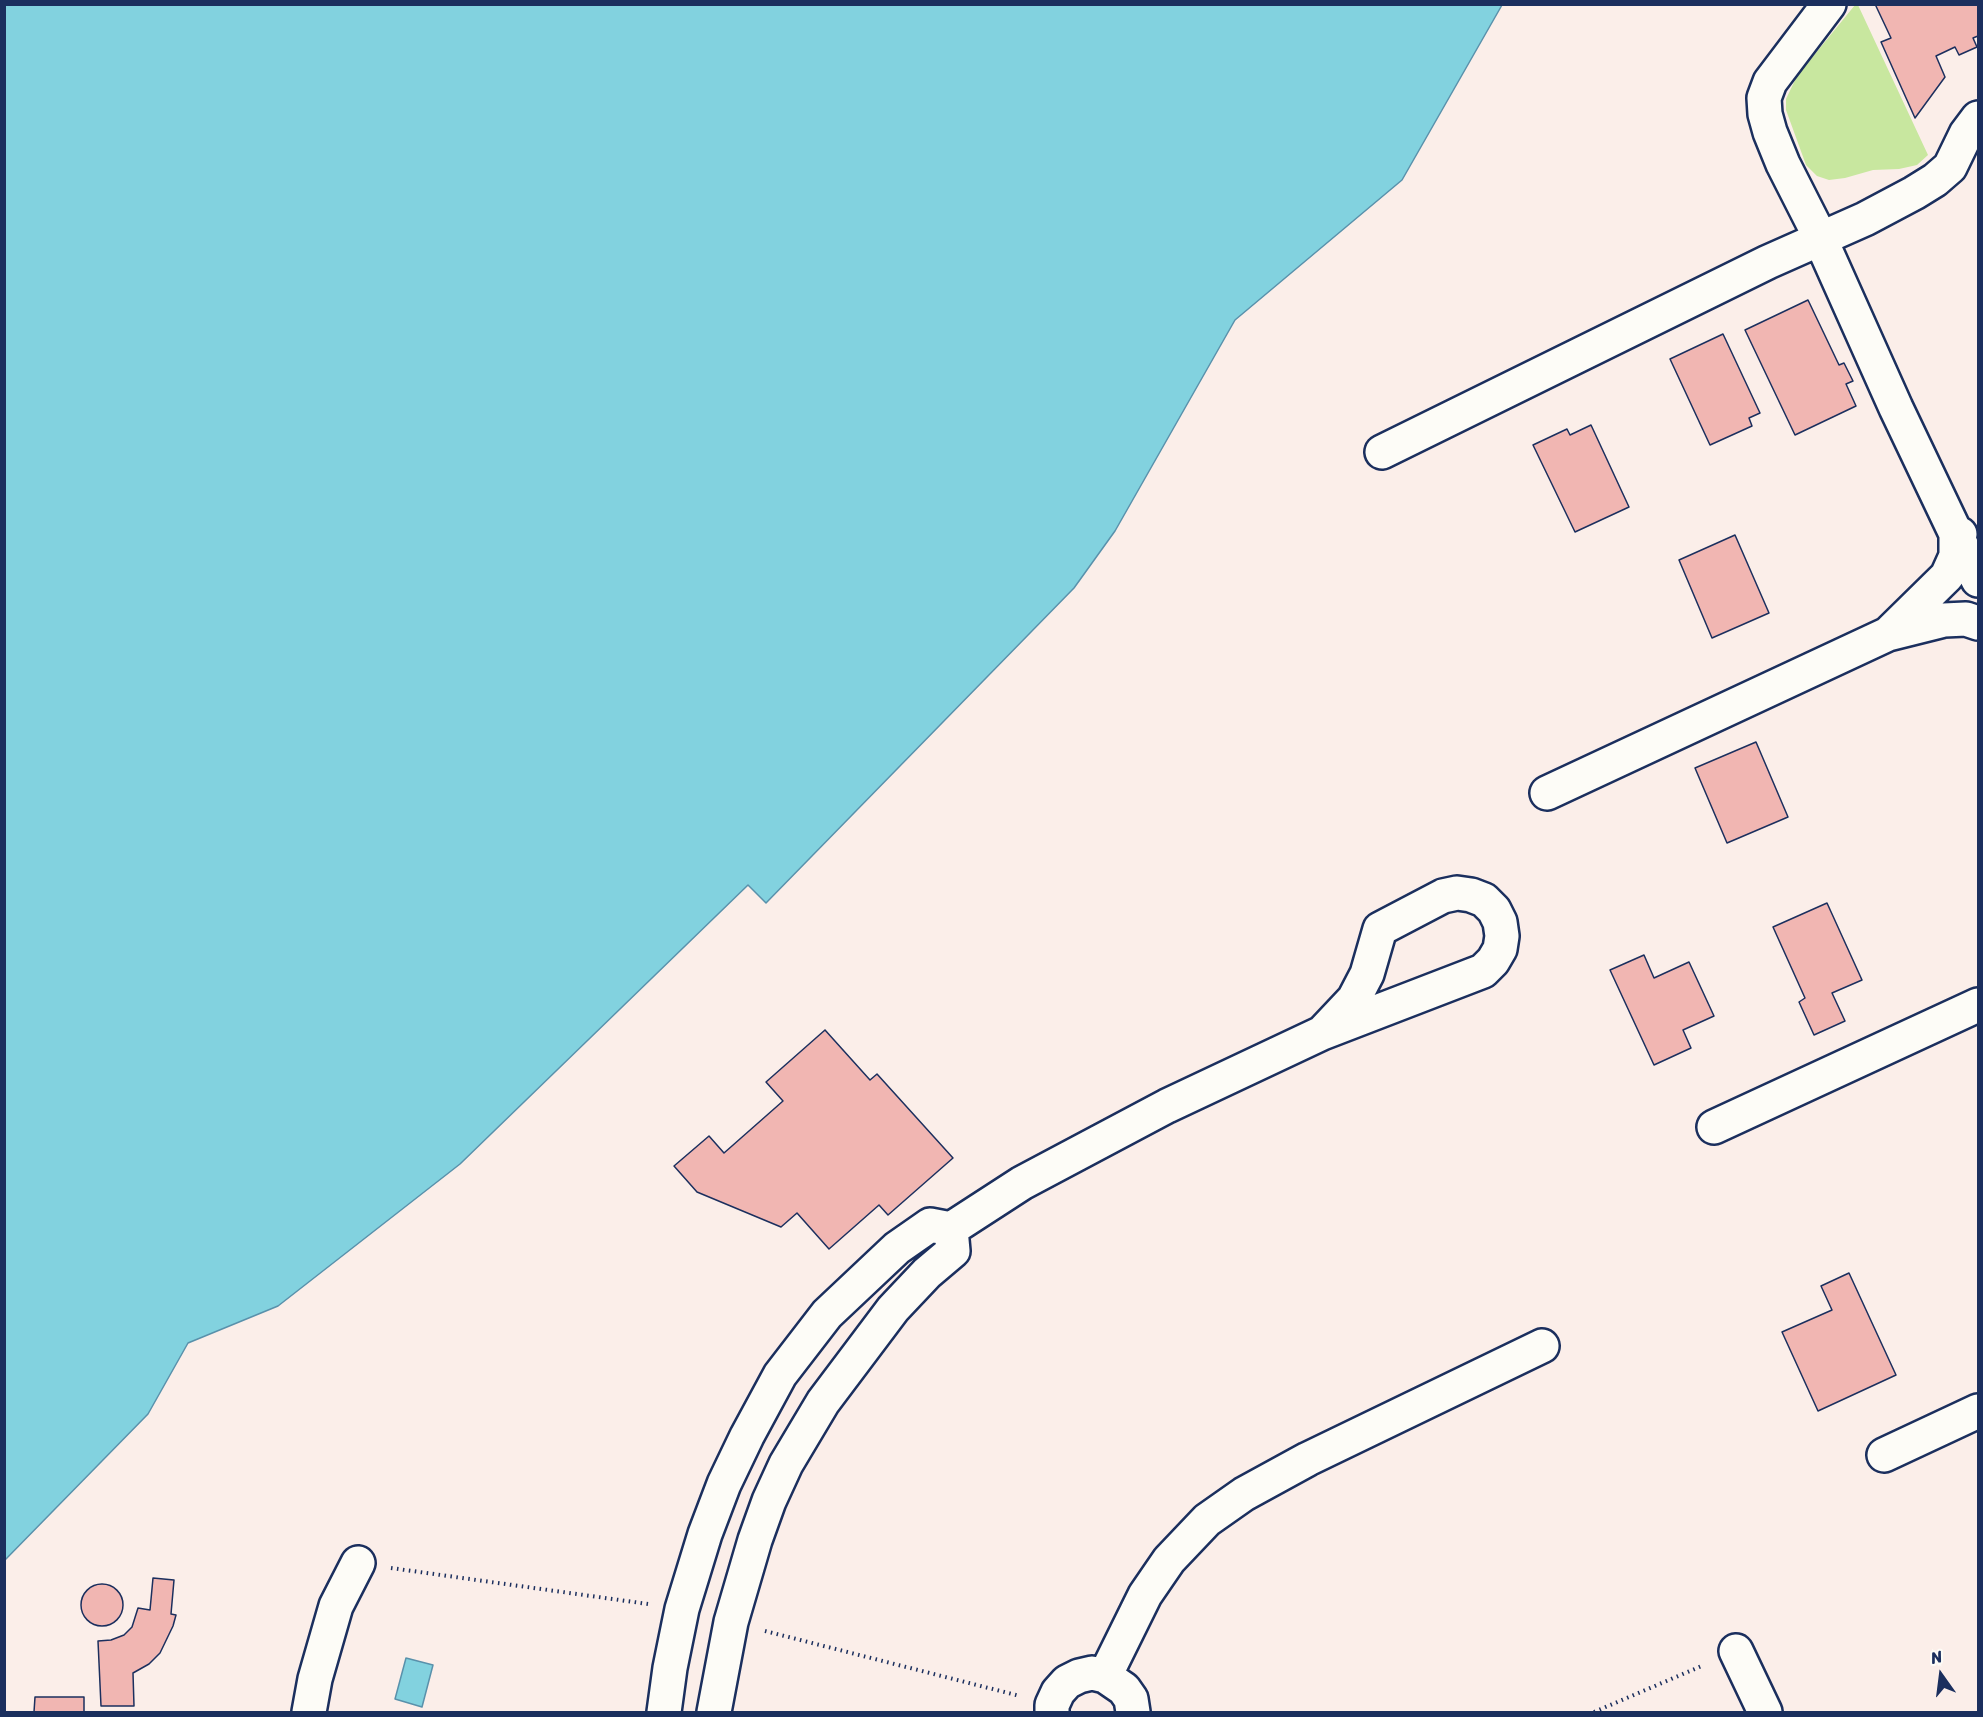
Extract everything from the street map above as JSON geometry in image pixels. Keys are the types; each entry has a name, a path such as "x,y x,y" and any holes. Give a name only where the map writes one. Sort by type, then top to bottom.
{"street":[{"path":"1829,4 1770,82 1764,98 1765,114 1783,164 1820,238 1896,408 1967,537 1978,580"},
{"path":"1382,452 1914,194 1950,167 1966,134 1978,118"},
{"path":"1888,634 1947,576 1967,537"},
{"path":"1547,793 1888,634 1944,620 1965,619 1978,623"},
{"path":"664,1713 682,1609 690,1579 724,1484 780,1375 827,1314 897,1248 930,1224 951,1229 1022,1183 1167,1106 1322,1033 1484,971 1500,949 1502,936 1500,922 1494,910 1484,900 1457,893 1443,896 1380,929 1367,974 1354,999 1322,1033"},
{"path":"1714,1127 1978,1005"},
{"path":"714,1713 731,1622 769,1501 804,1431 843,1374 893,1309 927,1273 953,1251 951,1229"},
{"path":"1105,1676 1145,1595 1168,1560 1207,1520 1244,1494 1308,1459 1542,1346"},
{"path":"1884,1455 1978,1411"},
{"path":"309,1713 315,1679 336,1606 358,1563"},
{"path":"1736,1651 1765,1713"},
{"path":"1052,1709 1058,1692 1067,1682 1092,1673 1105,1676 1125,1689 1131,1699 1133,1713"}],"path":[{"path":"358,1563 682,1609"},
{"path":"731,1622 1052,1709"},
{"path":"1594,1713 1736,1651"}],"green space":[{"path":"1855,5 1858,5 1928,155 1917,165 1899,169 1873,170 1829,180 1817,176 1806,165 1786,110 1786,99 1797,76"}],"water":[{"path":"5,4 1502,5 1402,180 1235,320 1115,531 1074,588 766,903 748,885 460,1164 278,1306 188,1343 148,1414 5,1560"},
{"path":"406,1658 433,1665 422,1707 395,1699"}],"building":[{"path":"1875,4 1978,4 1978,36 1973,38 1977,47 1959,55 1955,47 1936,56 1945,77 1915,118 1881,42 1891,38"},
{"path":"1808,300 1839,365 1844,363 1853,381 1846,384 1856,406 1795,435 1745,330"},
{"path":"1723,334 1760,413 1749,418 1752,426 1710,445 1670,359"},
{"path":"1591,425 1629,507 1575,532 1533,445 1567,429 1570,435"},
{"path":"1735,535 1769,613 1712,638 1679,560"},
{"path":"1756,742 1788,817 1727,843 1695,768"},
{"path":"1827,903 1862,980 1832,993 1845,1021 1814,1035 1799,1002 1805,998 1773,927"},
{"path":"1644,955 1654,978 1689,962 1714,1016 1683,1030 1691,1048 1654,1065 1610,970"},
{"path":"825,1030 870,1080 877,1074 953,1158 888,1215 879,1205 829,1249 797,1213 781,1227 697,1192 674,1166 709,1136 724,1153 783,1101 766,1082"},
{"path":"1849,1273 1896,1375 1818,1411 1782,1332 1832,1310 1821,1286"},
{"path":"153,1578 174,1580 171,1614 176,1615 173,1626 160,1653 149,1664 133,1673 134,1706 101,1706 98,1641 111,1640 124,1635 132,1627 138,1608 150,1610"},
{"path":"102,1584 117,1590 123,1605 117,1620 102,1626 87,1620 81,1605 87,1590"},
{"path":"35,1697 84,1697 84,1712 34,1712"}]}
